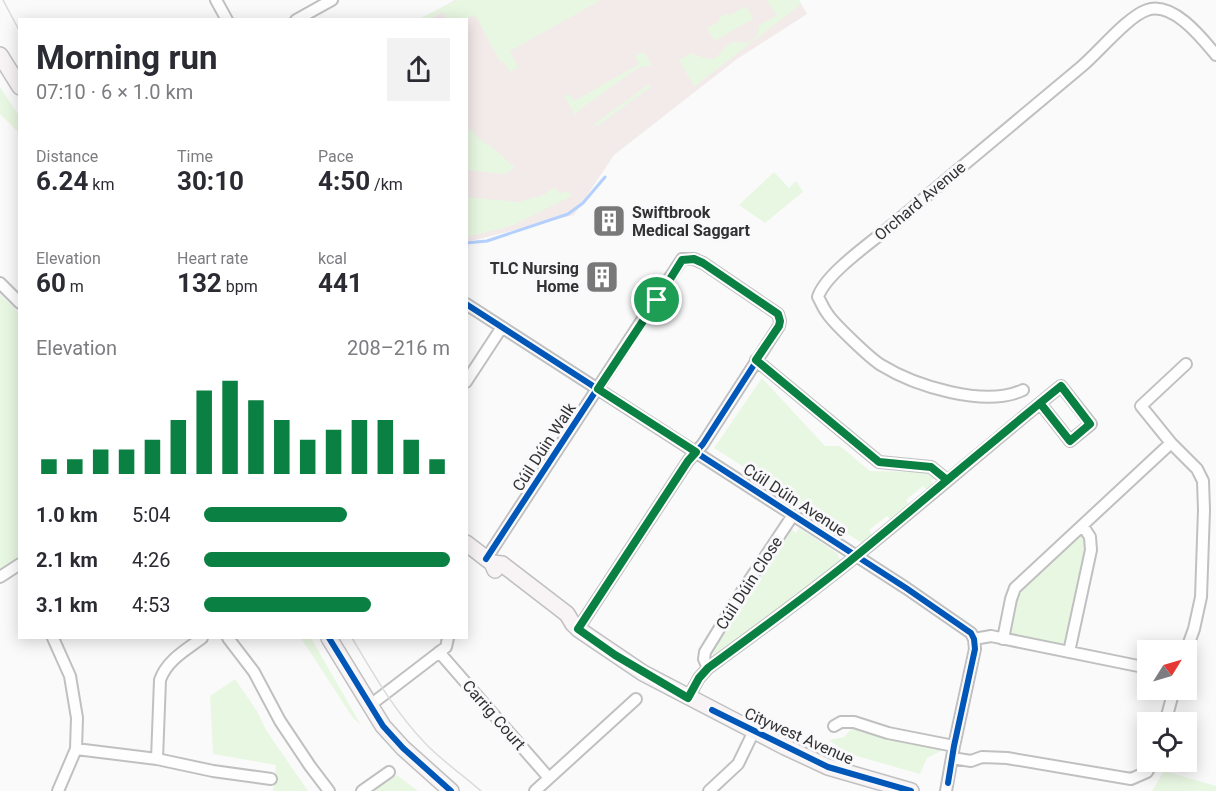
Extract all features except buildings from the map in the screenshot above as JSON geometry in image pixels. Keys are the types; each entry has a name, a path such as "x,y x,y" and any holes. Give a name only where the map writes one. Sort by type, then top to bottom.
{"street":[{"path":"216,0 226,18"},
{"path":"300,18 332,0"},
{"name":"Orchard Avenue","path":"1023,390 1000,396 947,392 930,387 879,364 827,314 818,297 821,286 859,251 1147,10 1159,9 1183,20 1216,55"},
{"path":"0,55 18,84"},
{"name":"Cúil Dúin Walk","path":"489,561 682,260 694,259 703,263 778,314 779,326 756,360"},
{"path":"0,283 18,301"},
{"name":"Cúil Dúin Avenue","path":"468,305 957,622 971,633 974,639"},
{"path":"468,379 502,327"},
{"path":"575,627 696,452 756,360 879,462 931,467 947,480"},
{"path":"1186,364 1140,406 1197,469 1203,481 1201,597 1190,640"},
{"path":"688,698 699,678 708,668 793,606 856,556 947,480 1040,403 1061,386 1090,424 1070,441 1040,403"},
{"path":"1003,639 1011,599 1016,588 1172,443"},
{"name":"Cúil Dúin Close","path":"708,668 704,658 705,652 793,515"},
{"path":"1069,652 1091,550 1090,537 1083,526"},
{"name":"Citywest Avenue","path":"468,545 489,561 502,564 567,614 575,627 615,655 688,698 828,767 911,791"},
{"path":"0,577 18,565"},
{"path":"946,791 975,649 974,639 986,636 1137,666"},
{"path":"53,639 70,676 77,718 76,749 58,791"},
{"path":"157,759 160,680 164,669 172,660 201,639"},
{"path":"229,639 254,672 280,721 329,791"},
{"path":"329,639 369,706 393,738 451,791"},
{"path":"369,706 439,652 446,646 448,639"},
{"name":"Carrig Court","path":"439,652 549,778"},
{"path":"535,791 636,699"},
{"path":"834,726 841,722 854,722 888,733 954,746"},
{"path":"710,791 738,764 754,731"},
{"path":"76,749 157,759 213,771 271,779"},
{"path":"952,758 971,761 982,757 1007,758 1131,779 1147,772"},
{"path":"362,791 389,772"}],"shaded area":[{"path":"455,0 799,0 807,14 737,59 614,155 574,215 468,242 468,18 423,18"}],"green space":[{"path":"457,0 601,0 510,51 518,67 510,72 504,62 501,63 475,15 468,18 446,18 443,12 432,18 421,18"},
{"path":"767,0 799,0 801,4 694,87 679,60 692,53 712,59 732,42 754,40 759,25 777,16"},
{"path":"746,6 753,19 714,41 707,28 720,21 719,18 727,13 729,16"},
{"path":"644,52 652,66 644,66 635,70 575,115 564,96 569,94 574,101 639,64 635,56"},
{"path":"649,84 648,89 597,126 593,125"},
{"path":"0,87 18,114 18,132 0,114"},
{"path":"468,130 487,145 489,144 515,168 504,174 468,170"},
{"path":"774,172 789,188 796,181 803,192 765,223 739,205"},
{"path":"555,187 560,194 564,191 569,192 572,196 511,226 468,237 468,197 519,202 540,197"},
{"path":"0,294 18,312 18,557 0,570"},
{"path":"762,378 825,446 840,446 870,471 932,472 936,477 931,481 934,485 927,490 923,486 906,500 909,505 891,520 887,516 869,530 872,535 862,543 714,448"},
{"path":"799,528 837,553 841,561 714,656 712,651 791,529 796,533"},
{"path":"1082,531 1087,539 1087,552 1066,648 1008,635 1017,591"},
{"path":"302,639 312,639 361,725 353,718"},
{"path":"235,679 257,711 266,730 308,791 273,791 276,765 213,754 210,696"},
{"path":"851,729 905,743 941,748 941,751 927,758 920,774 839,751 840,748 829,740 844,737"},
{"path":"1163,772 1216,786 1216,791 1152,791"},
{"path":"397,775 418,791 373,791"}],"waterway":[{"path":"468,243 487,241 568,214 583,203 605,177"}],"tram line":[{"path":"3,0 18,28"},
{"path":"353,639 386,693 414,731 438,756 481,791"}],"cycle path":[{"path":"486,559 682,259 694,259 703,263 778,314 779,326 703,444 688,461 578,629"},
{"path":"468,305 906,588 971,633 975,649 948,783"},
{"path":"330,639 383,726 403,748 451,791"},
{"path":"712,710 828,767 911,791"}],"place":[{"name":"Swiftbrook Medical Saggart","path":"609,221"},
{"name":"TLC Nursing Home","path":"602,277"}],"route":[{"path":"657,300 598,389 696,452 578,629 643,673 688,698 699,678 708,668 851,560 915,507 947,480 992,442 1061,386 1090,424 1070,441 1040,403 992,442 947,480 931,467 879,462 756,360 779,326 778,314 694,259 682,260 657,300"}]}
